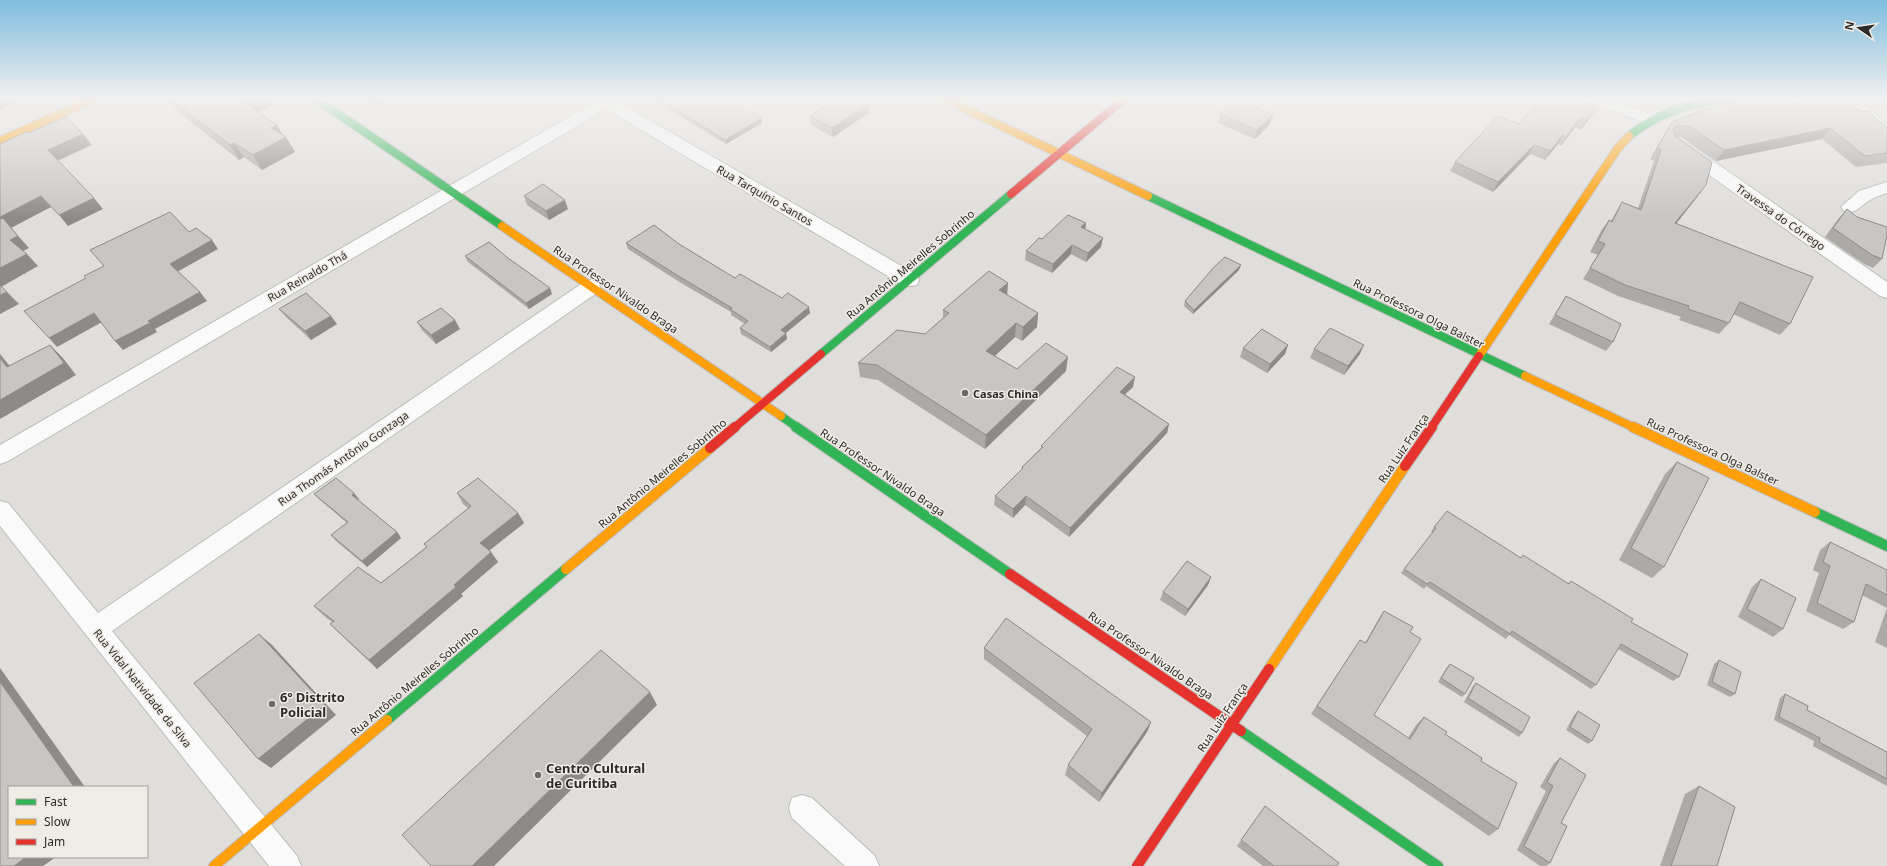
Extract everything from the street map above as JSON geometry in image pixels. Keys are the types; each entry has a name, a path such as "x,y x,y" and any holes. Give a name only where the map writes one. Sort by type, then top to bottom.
{"main road":[{"name":"Rua Professor Nivaldo Braga","path":"374,138 1438,866"},
{"name":"Rua Professora Olga Balster","path":"1028,138 1479,355 1887,546"},
{"name":"Rua Antônio Meirelles Sobrinho","path":"214,866 1077,138"},
{"name":"Rua Luiz França","path":"1137,866 1618,148 1627,138"}],"street":[{"name":"Rua Reinaldo Thá","path":"0,455 541,138"},
{"name":"Rua Tarquínio Santos","path":"673,138 910,280"},
{"name":"Travessa do Córrego","path":"1675,142 1887,292"},
{"path":"1850,206 1865,195 1887,187"},
{"name":"Rua Thomás Antônio Gonzaga","path":"96,629 591,287"},
{"name":"Rua Vidal Natividade da Silva","path":"0,510 287,866"},
{"path":"802,808 865,866"}],"building":[{"path":"12,138 73,138 48,150 94,198 59,215 41,196 0,217 0,144"},
{"path":"222,138 283,138 253,155 234,143 230,145"},
{"path":"1477,138 1560,138 1550,151 1534,145 1498,182 1455,162"},
{"path":"1663,138 1678,138 1712,162 1706,185 1675,223 1813,277 1790,324 1740,302 1729,323 1688,309 1689,306 1625,285 1590,268 1605,244 1598,241 1609,220 1612,222 1622,202 1641,210 1661,150 1657,148"},
{"path":"1707,138 1780,138 1724,150"},
{"path":"1843,138 1887,138 1887,153 1865,156"},
{"path":"543,184 565,200 546,211 524,196"},
{"path":"1847,209 1857,217 1887,227 1887,235 1882,259 1872,255 1833,228"},
{"path":"170,212 189,232 196,228 212,240 170,264 200,292 148,321 150,323 115,341 94,313 49,338 24,311 86,278 84,276 104,266 90,250"},
{"path":"1068,215 1086,223 1081,227 1103,238 1088,253 1072,245 1053,264 1026,251 1039,238 1042,239"},
{"path":"3,218 18,236 10,240 27,254 0,268 0,219"},
{"path":"654,225 679,244 735,278 740,274 782,298 788,293 809,307 781,330 786,333 770,347 740,328 748,321 730,309 732,308 626,243"},
{"path":"489,242 508,258 550,288 526,303 465,256"},
{"path":"1225,257 1241,265 1194,310 1185,301 1214,267"},
{"path":"989,271 1008,283 999,290 1038,313 1023,327 1016,323 986,351 1017,369 1046,343 1068,357 986,435 877,365 858,363 897,330 925,334 949,313 943,310"},
{"path":"0,285 7,292 0,295"},
{"path":"306,293 331,316 305,331 279,309"},
{"path":"1566,296 1621,324 1613,342 1555,315"},
{"path":"441,308 455,320 431,335 417,322"},
{"path":"1330,328 1364,345 1348,366 1314,349"},
{"path":"1262,329 1288,345 1270,364 1243,348"},
{"path":"50,345 64,363 0,400 0,358 7,367"},
{"path":"1117,367 1135,377 1120,392 1169,424 1070,528 1026,496 1013,509 995,496 1043,447 1041,446"},
{"path":"1677,462 1709,478 1664,567 1631,548"},
{"path":"336,478 354,493 352,495 397,532 362,561 331,535 348,522 314,494"},
{"path":"478,478 518,513 480,543 491,552 454,585 456,587 369,660 330,624 334,621 314,606 358,567 381,583 427,547 424,544 471,506 457,493"},
{"path":"1447,511 1521,558 1523,555 1569,584 1571,581 1633,619 1631,622 1688,654 1679,677 1621,644 1596,685 1512,631 1510,634 1430,582 1427,584 1404,569 1436,528 1434,527"},
{"path":"1830,542 1887,570 1887,595 1866,584 1854,622 1817,603 1830,566 1823,562"},
{"path":"1187,561 1211,577 1188,609 1163,592"},
{"path":"1761,579 1796,598 1783,629 1747,609"},
{"path":"1384,611 1413,627 1410,632 1421,639 1374,715 1410,739 1424,717 1447,732 1445,734 1482,758 1481,761 1517,783 1498,829 1317,706 1360,640 1366,643"},
{"path":"1006,618 1151,722 1102,793 1068,765 1092,729 984,648"},
{"name":"6º Distrito Policial","path":"259,634 325,705 258,759 194,683"},
{"name":"Centro Cultural de Curitiba","path":"601,650 650,692 472,866 431,866 402,835"},
{"path":"1719,660 1741,672 1735,694 1712,682"},
{"path":"1450,664 1474,678 1465,694 1441,678"},
{"path":"0,682 73,786 8,786 8,858 25,858 14,866 0,866"},
{"path":"1476,683 1530,717 1522,733 1468,698"},
{"path":"1785,694 1808,706 1807,710 1887,752 1887,779 1819,742 1820,738 1779,717"},
{"path":"1578,711 1600,725 1592,741 1570,727"},
{"path":"1560,758 1586,775 1561,823 1567,826 1550,863 1524,846 1553,786 1547,782"},
{"path":"1699,786 1735,807 1717,866 1671,866"},
{"path":"1265,806 1339,863 1337,866 1274,866 1241,840"}],"traffic: fast":[{"path":"374,138 502,226"},
{"path":"821,354 1011,194"},
{"path":"1148,196 1525,376"},
{"path":"781,416 1010,574"},
{"path":"1815,512 1887,546"},
{"path":"387,720 566,569"},
{"path":"1241,731 1438,866"}],"traffic: slow":[{"path":"0,141 6,138"},
{"path":"1028,138 1148,196"},
{"path":"1479,356 1618,148 1627,138"},
{"path":"502,226 781,416"},
{"path":"1525,376 1815,512"},
{"path":"566,569 710,448"},
{"path":"1269,669 1405,466"},
{"path":"214,866 387,720"}],"traffic: jam":[{"path":"1011,194 1077,138"},
{"path":"710,448 821,354"},
{"path":"1405,466 1479,356"},
{"path":"1010,574 1241,731"},
{"path":"1137,866 1269,669"}],"place":[{"name":"Casas China","path":"965,393"},
{"name":"6º Distrito Policial","path":"272,704"},
{"name":"Centro Cultural de Curitiba","path":"538,775"}]}
